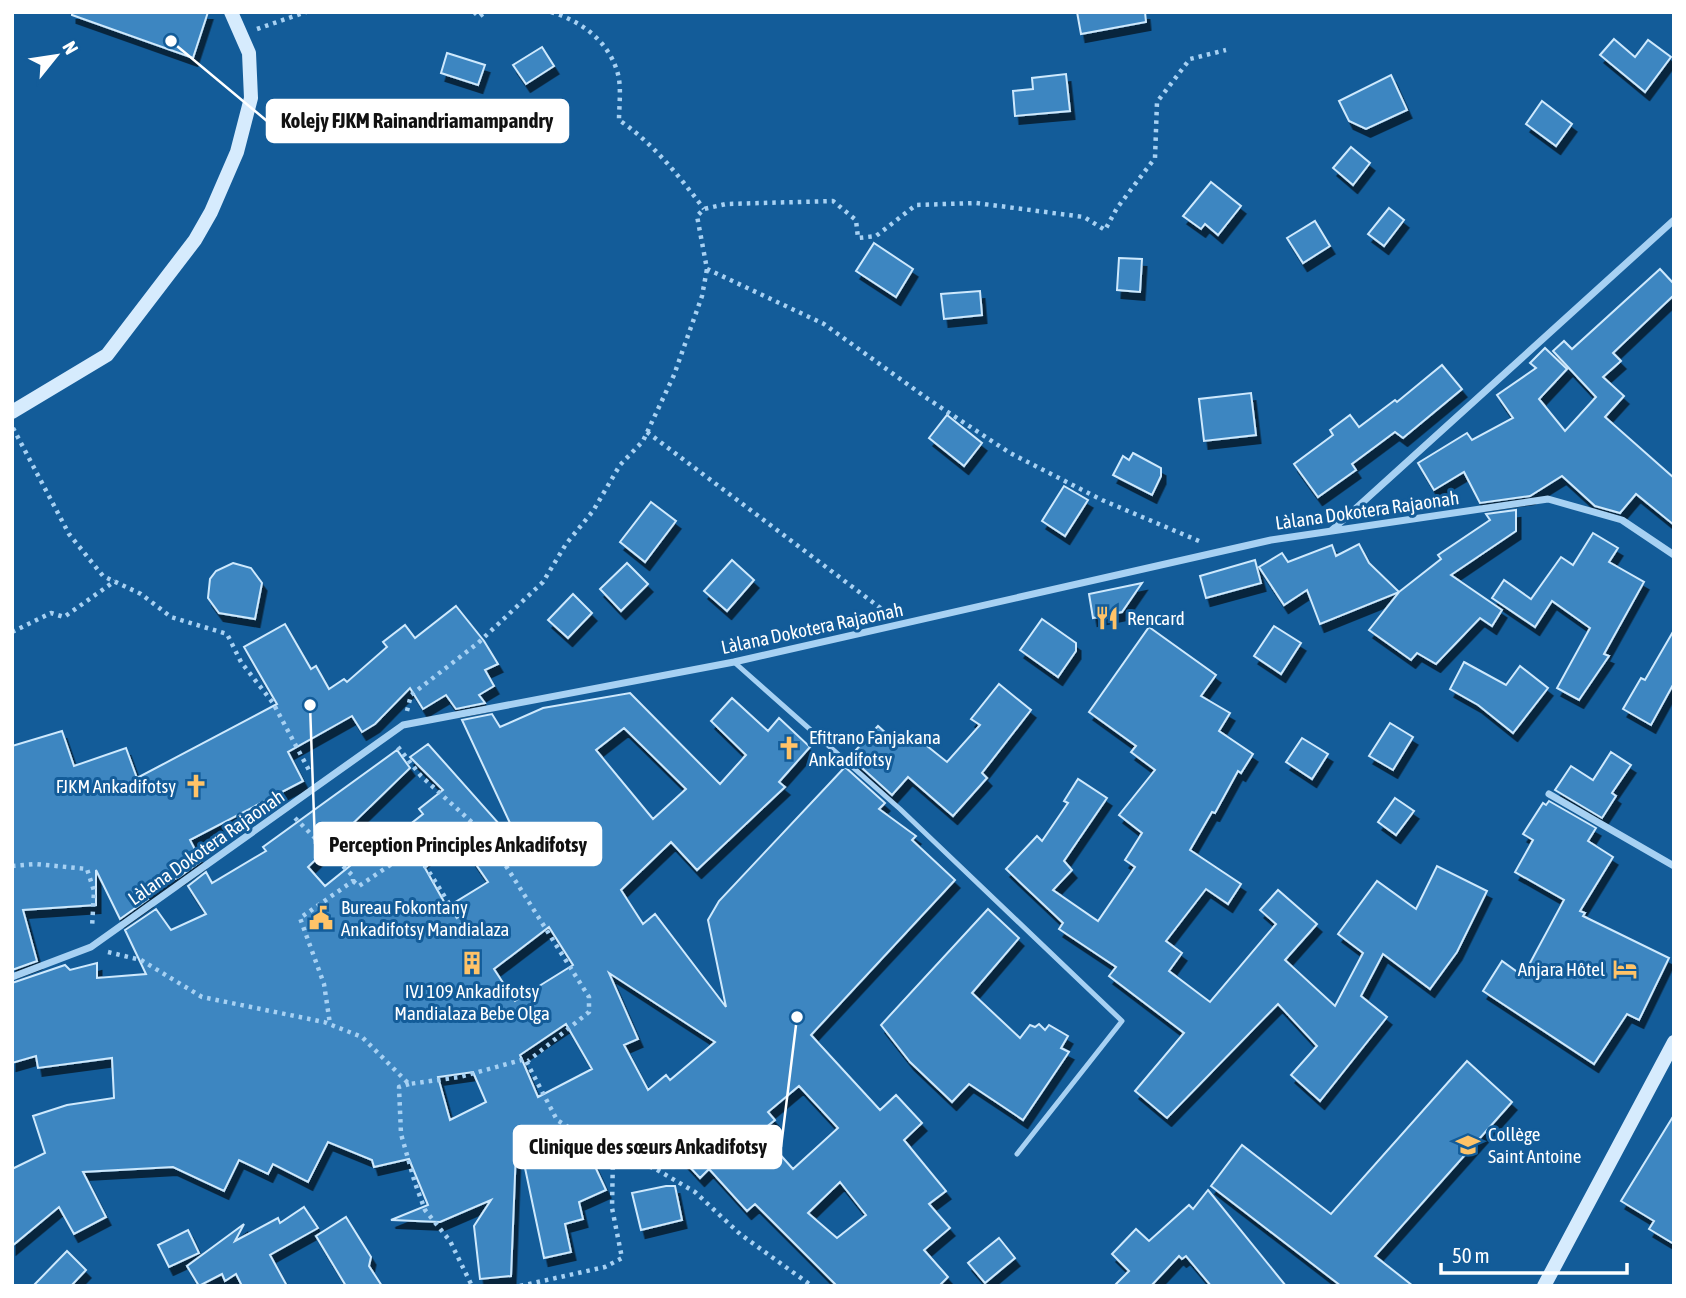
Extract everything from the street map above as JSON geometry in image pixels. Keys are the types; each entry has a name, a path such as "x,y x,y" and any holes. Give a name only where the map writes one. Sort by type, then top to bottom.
{"street":[{"path":"12,412 107,355 195,240 226,178 247,119 252,74 249,52 231,12"},
{"path":"1331,531 1674,220"},
{"name":"Làlana Dokotera Rajaonah","path":"12,977 91,947 403,725 734,662 1271,540 1548,499 1622,520 1674,555"},
{"path":"1549,794 1674,866"},
{"path":"1544,1286 1674,1042"}],"lane":[{"path":"734,662 900,809 1122,1021 1017,1154"}],"path":[{"path":"241,32 306,12"},
{"path":"474,12 479,17 485,12"},
{"path":"551,12 565,16 598,36 618,72 619,121 638,134 673,169 704,209"},
{"path":"403,725 411,695 478,643 543,582 566,544 593,511 620,465 643,441 674,375 702,296 707,269 697,216 704,209 726,204 833,201 856,219 858,238 876,236 916,205 964,203 1084,217 1105,230 1116,208 1155,158 1157,102 1190,59 1226,50"},
{"path":"707,269 824,324 928,399 1010,453 1102,500 1226,552"},
{"path":"12,427 69,534 103,576 116,581 171,617 228,634 241,662 273,704 299,757 319,786"},
{"path":"647,432 902,624"},
{"path":"12,632 51,613 64,617 116,581"},
{"path":"389,735 421,776 486,836 589,997 589,1012 528,1060 509,1062 460,1077 399,1087 401,1134 415,1183 425,1210 450,1241 472,1286"},
{"path":"288,809 307,832 353,876 353,881 359,886 405,855 426,867 462,924"},
{"path":"12,866 36,864 87,869 94,891 91,947 141,960 202,997 330,1024 362,1037 408,1084"},
{"path":"330,1024 324,984 300,918 353,881"},
{"path":"528,1060 557,1120 613,1154 654,1168 695,1192 740,1234 812,1286"},
{"path":"520,1286 605,1267 622,1258 612,1208 613,1154"}],"building":[{"path":"72,12 208,12 193,58 72,15"},
{"path":"1077,12 1145,12 1146,22 1081,34"},
{"path":"1614,39 1635,57 1648,40 1671,57 1645,92 1600,55"},
{"path":"542,47 554,66 526,84 513,65"},
{"path":"447,53 485,65 478,85 441,73"},
{"path":"1066,74 1070,111 1015,116 1013,91 1033,89 1032,78"},
{"path":"1391,75 1407,110 1366,129 1349,121 1339,101"},
{"path":"1542,101 1572,124 1556,146 1526,124"},
{"path":"1351,147 1370,163 1353,185 1333,168"},
{"path":"1211,182 1241,206 1218,235 1205,224 1201,229 1183,216"},
{"path":"1389,208 1404,220 1384,246 1368,234"},
{"path":"1315,221 1330,246 1303,263 1287,238"},
{"path":"874,243 913,269 896,297 856,271"},
{"path":"1119,258 1142,259 1140,292 1117,290"},
{"path":"1660,269 1674,284 1674,295 1613,353 1621,361 1603,377 1624,396 1605,417 1674,478 1674,525 1636,494 1620,513 1595,506 1562,476 1530,496 1480,503 1464,472 1434,490 1418,463 1467,433 1472,440 1513,418 1497,395 1536,368 1530,363 1545,348 1567,369 1539,399 1565,431 1596,397 1553,351 1564,341 1572,349"},
{"path":"980,291 982,315 944,319 941,294"},
{"path":"1442,365 1462,389 1403,438 1395,432 1352,464 1356,470 1318,497 1294,464 1333,435 1330,430 1350,415 1359,427 1395,400 1397,402"},
{"path":"1251,393 1256,435 1204,441 1199,399"},
{"path":"947,415 982,443 964,466 929,438"},
{"path":"1133,453 1161,468 1161,476 1152,495 1113,475 1123,456 1129,460"},
{"path":"1064,486 1088,500 1065,536 1042,521"},
{"path":"651,502 676,521 645,562 620,542"},
{"path":"1516,510 1516,531 1451,575 1502,610 1492,626 1480,618 1436,664 1417,653 1411,660 1369,630 1399,592 1441,559 1438,555 1490,520 1486,514"},
{"path":"1593,533 1618,548 1609,562 1644,582 1604,654 1609,656 1579,700 1557,688 1590,628 1552,601 1535,627 1492,598 1504,580 1531,599 1561,557 1573,565"},
{"path":"1359,544 1369,563 1399,592 1320,624 1307,590 1284,605 1259,567 1282,553 1288,562 1332,545 1336,556"},
{"path":"732,560 754,580 727,611 704,591"},
{"path":"1255,560 1261,583 1206,598 1200,576"},
{"path":"233,563 251,568 262,583 255,619 219,613 208,598 210,579 216,571"},
{"path":"627,563 648,584 621,611 600,589"},
{"path":"1142,583 1122,612 1093,618 1089,594"},
{"path":"573,594 592,613 568,638 548,620"},
{"path":"456,606 484,641 498,664 485,670 494,686 479,695 485,703 456,709 446,695 423,709 410,688 375,724 362,732 352,716 288,752 303,781 190,840 201,861 179,877 145,894 148,899 120,919 96,870 96,905 23,910 37,961 12,970 12,746 62,731 74,766 126,748 137,778 277,704 244,647 285,624 311,669 316,666 329,689 344,679 347,682 387,647 383,642 405,625 415,638"},
{"path":"1042,619 1076,643 1076,651 1058,677 1020,650"},
{"path":"1274,626 1301,643 1281,674 1254,656"},
{"path":"1149,627 1216,675 1201,696 1230,713 1219,731 1253,754 1241,773 1238,771 1215,813 1212,812 1190,850 1241,884 1228,904 1206,889 1166,941 1182,953 1169,971 1210,1002 1276,924 1260,910 1278,890 1317,924 1285,960 1335,1006 1363,953 1338,934 1377,881 1416,909 1437,866 1487,891 1457,952 1430,989 1383,954 1361,996 1387,1017 1320,1101 1291,1075 1317,1046 1278,1004 1167,1118 1135,1091 1184,1033 1109,976 1116,967 1059,929 1063,923 1006,869 1037,836 1042,841 1068,803 1064,801 1078,779 1107,798 1064,861 1072,870 1053,890 1098,921 1135,867 1125,860 1142,833 1119,815 1155,770 1131,752 1136,746 1089,712"},
{"path":"1674,630 1674,683 1651,725 1623,709 1641,678 1645,680"},
{"path":"1464,662 1506,685 1520,666 1548,688 1513,733 1478,705 1450,689"},
{"path":"999,684 1031,710 982,773 987,778 953,816 908,777 892,795 852,759 858,753 855,751 878,726 897,743 907,730 947,762 980,725 971,719"},
{"path":"630,693 720,784 746,755 711,721 732,698 768,731 779,718 810,747 779,782 785,787 697,870 671,842 621,890 643,924 655,914 726,1007 708,920 719,901 845,767 885,803 879,809 916,836 912,840 955,880 811,1035 880,1110 896,1095 922,1123 904,1140 946,1191 929,1204 950,1228 924,1250 948,1277 939,1286 837,1286 755,1204 747,1211 709,1169 700,1178 660,1135 649,1149 635,1138 630,1152 577,1128 606,1190 579,1202 583,1219 565,1224 571,1252 544,1258 521,1149 516,1150 511,1276 480,1279 474,1226 491,1200 440,1222 391,1220 428,1205 409,1159 374,1167 372,1160 328,1142 308,1182 273,1164 268,1174 239,1160 224,1191 173,1167 83,1172 106,1217 74,1234 59,1207 12,1246 12,1169 45,1153 33,1116 67,1105 114,1098 112,1058 38,1068 36,1056 12,1063 12,983 65,965 70,970 97,963 97,978 146,974 125,930 156,909 171,930 206,914 188,886 206,872 212,883 266,851 263,847 397,750 410,768 308,867 325,886 382,840 385,844 423,814 419,809 443,790 410,757 428,744 523,851 462,720 492,714 500,727 543,708","holes":["624,728 686,789 653,819 596,750","455,834 488,882 447,907 421,861","549,927 573,965 515,1001 494,969","609,973 715,1042 670,1080 666,1075 648,1090 624,1045 638,1039","566,1024 592,1069 538,1097 520,1055","473,1072 486,1102 450,1120 438,1077","799,1086 838,1128 793,1169 760,1132 775,1120 768,1112","840,1182 866,1215 837,1238 808,1213"]},
{"path":"1390,723 1413,737 1393,770 1369,756"},
{"path":"1302,738 1328,754 1312,779 1286,762"},
{"path":"1611,752 1631,765 1612,793 1616,796 1602,818 1555,790 1571,766 1593,780"},
{"path":"1395,798 1414,811 1396,835 1378,822"},
{"path":"1549,801 1596,828 1588,841 1613,857 1580,911 1585,913 1583,916 1669,958 1639,1020 1627,1014 1594,1064 1483,991 1502,961 1523,976 1564,900 1515,872 1533,840 1523,834 1543,803 1546,805"},
{"path":"988,909 1019,938 972,993 1020,1038 1030,1025 1035,1027 1039,1024 1045,1030 1049,1025 1068,1036 1061,1048 1069,1052 1023,1120 969,1084 952,1102 910,1062 881,1025"},
{"path":"1467,1061 1512,1102 1375,1256 1413,1286 1341,1286 1211,1186 1242,1145 1331,1214"},
{"path":"1674,1115 1674,1244 1649,1229 1654,1221 1621,1201"},
{"path":"675,1186 682,1220 641,1230 632,1193"},
{"path":"1208,1190 1286,1286 1211,1286 1186,1256 1182,1259 1179,1256 1151,1286 1114,1286 1129,1271 1112,1254 1136,1229 1149,1241 1189,1205 1193,1209"},
{"path":"304,1207 318,1228 270,1255 287,1286 242,1286 236,1274 225,1281 222,1274 199,1286 187,1266 244,1224 235,1241 278,1218 280,1223"},
{"path":"346,1217 371,1257 369,1266 382,1286 346,1286 316,1236"},
{"path":"188,1230 199,1253 169,1267 158,1245"},
{"path":"999,1238 1015,1258 985,1283 968,1263"},
{"path":"67,1251 86,1270 71,1286 33,1286"}],"place":[{"name":"Kolejy FJKM Rainandriamampandry","path":"171,41"},
{"name":"Rencard","path":"1107,618"},
{"name":"Perception Principles Ankadifotsy","path":"310,705"},
{"name":"Efitrano Fanjakana Ankadifotsy","path":"789,748"},
{"name":"FJKM Ankadifotsy","path":"196,786"},
{"name":"Bureau Fokontany Ankadifotsy Mandialaza","path":"321,918"},
{"name":"IVJ 109 Ankadifotsy Mandialaza Bebe Olga","path":"472,963"},
{"name":"Anjara Hôtel","path":"1625,969"},
{"name":"Clinique des sœurs Ankadifotsy","path":"797,1017"},
{"name":"Collège Saint Antoine","path":"1468,1145"}]}
